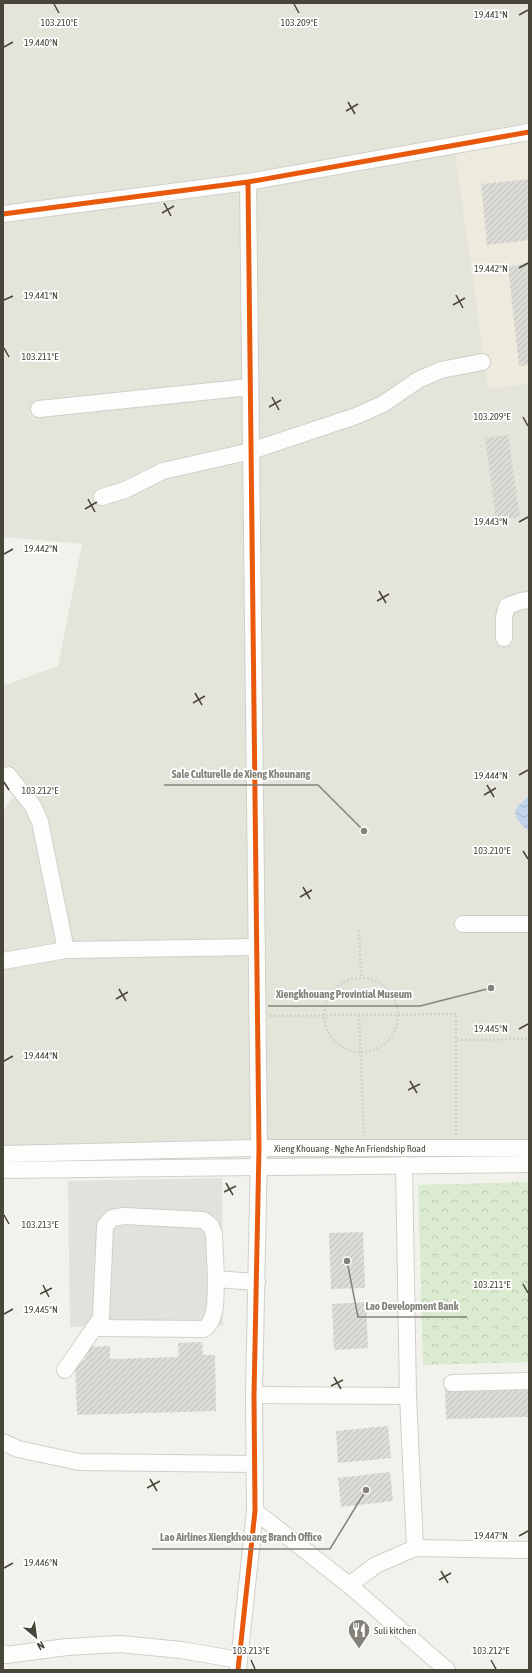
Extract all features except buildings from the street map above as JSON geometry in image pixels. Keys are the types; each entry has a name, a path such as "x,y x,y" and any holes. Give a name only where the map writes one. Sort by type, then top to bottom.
{"street":[{"path":"3,214 248,182 529,132"},
{"path":"3,1653 6,1655 67,1647 120,1644 181,1650 238,1665 255,1511 254,1396 259,1167 258,947 248,182"},
{"path":"102,497 125,490 163,471 251,451 362,413 382,404 418,380 441,370 482,362"},
{"path":"39,409 250,387"},
{"path":"504,638 504,617 507,606 520,601 529,600"},
{"path":"8,775 33,806 40,822 66,950"},
{"path":"462,924 529,924"},
{"path":"3,961 66,950 258,947"},
{"name":"Xieng Khouang - Nghe An Friendship Road","path":"3,1154 259,1148 529,1148"},
{"name":"Xieng Khouang - Nghe An Friendship Road","path":"3,1170 529,1164"},
{"path":"404,1165 408,1396 415,1548"},
{"path":"64,1370 101,1318 105,1226 112,1218 124,1216 203,1220 211,1226 214,1234 216,1279 213,1317 210,1325 204,1329 95,1328"},
{"path":"216,1279 257,1282"},
{"path":"452,1383 529,1381"},
{"path":"254,1396 408,1396"},
{"path":"3,1442 18,1449 79,1462 255,1464"},
{"path":"255,1511 349,1585 447,1670"},
{"path":"349,1585 376,1564 415,1548 529,1550"}],"path":[{"path":"360,930 361,977"},
{"path":"361,977 372,979 383,984 391,992 398,1014 396,1026 391,1036 383,1045 372,1050 361,1052 349,1050 339,1045 331,1037 325,1026 323,1015 325,1003 330,993 339,984 349,979 361,977"},
{"path":"258,1016 456,1014 456,1148"},
{"path":"359,1015 364,1148"},
{"path":"456,1040 529,1039"}],"shaded area":[{"path":"3,3 529,3 529,1164 259,1167 259,1148 3,1154 3,811 16,794 3,784 3,686 58,666 82,544 4,537"},
{"path":"529,132 529,384 488,389 454,145"},
{"path":"222,1178 223,1325 70,1327 68,1181"}],"green space":[{"path":"529,1182 529,1362 423,1365 418,1185"}],"water":[{"path":"529,796 529,831 518,821 515,813 519,805"}],"cycle path":[{"path":"3,214 248,182 529,132"},
{"path":"238,1670 255,1511 254,1395 259,1148 248,182"}],"place":[{"name":"Sale Culturelle de Xieng Khounang","path":"364,831"},
{"name":"Xiengkhouang Provintial Museum","path":"491,988"},
{"name":"Lao Development Bank","path":"347,1261"},
{"name":"Lao Airlines Xiengkhouang Branch Office","path":"366,1490"},
{"name":"Suli kitchen","path":"359,1650"}]}
